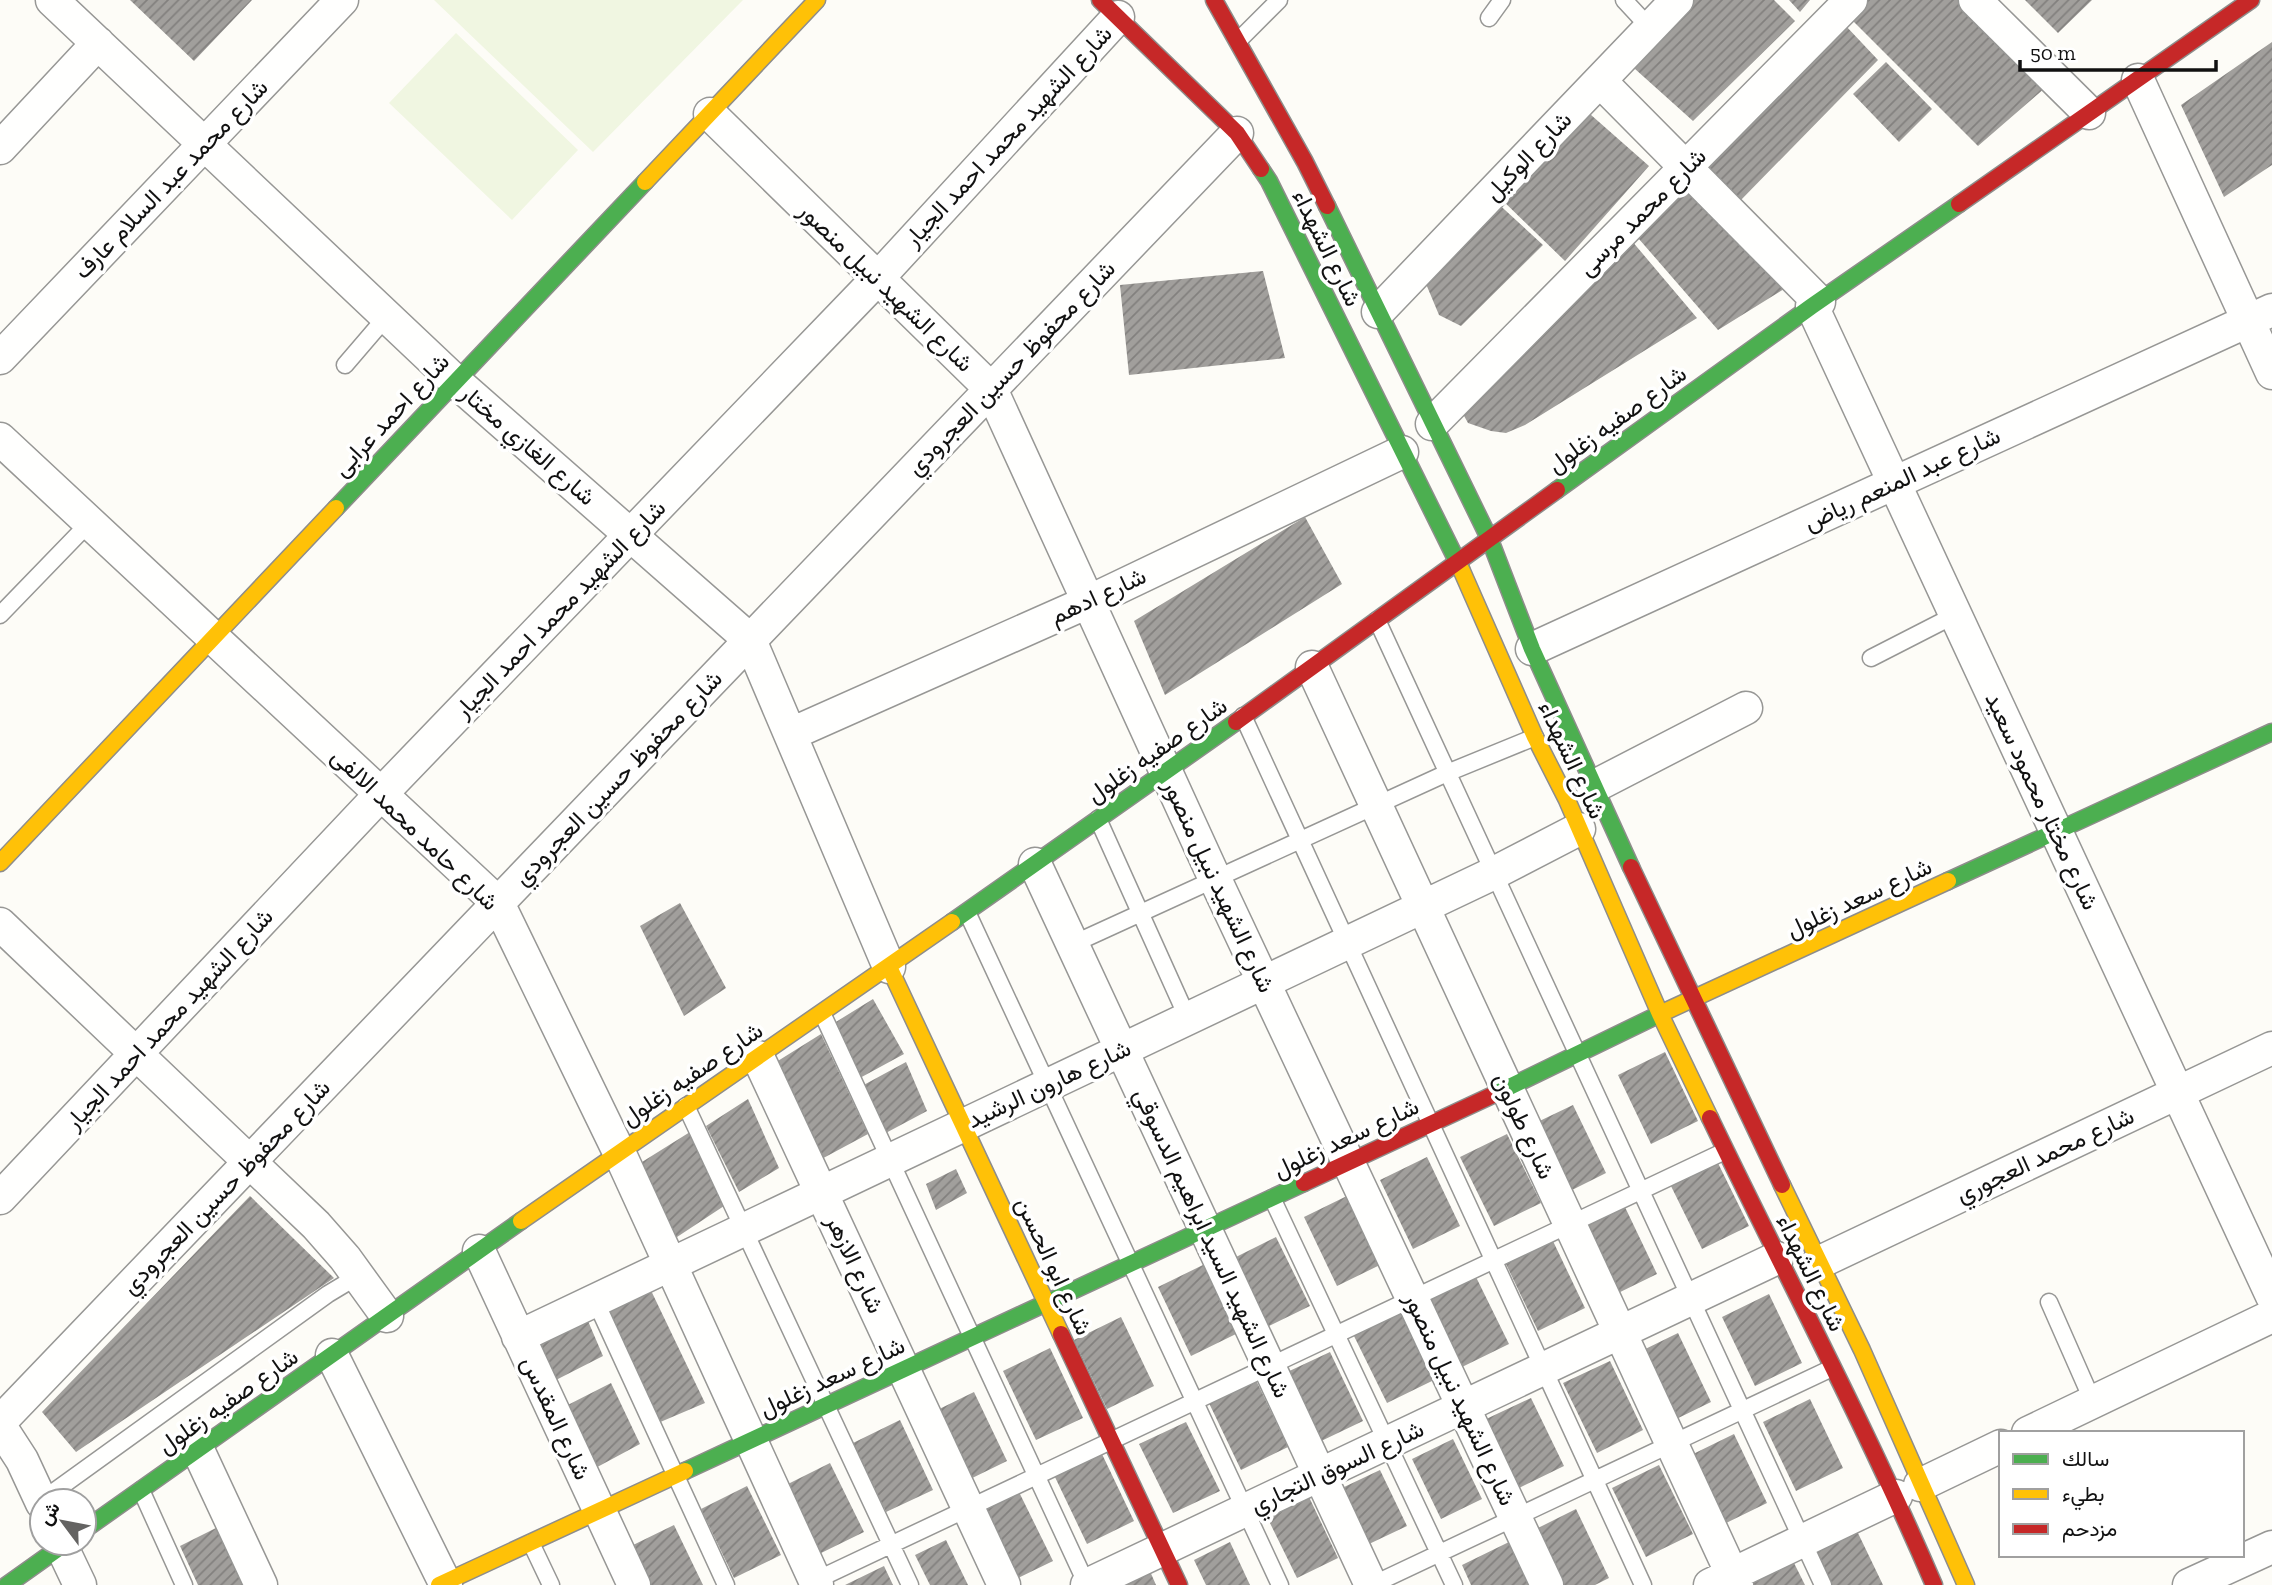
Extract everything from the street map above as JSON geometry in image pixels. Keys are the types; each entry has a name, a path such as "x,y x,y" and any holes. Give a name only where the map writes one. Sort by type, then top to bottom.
{"main road":[{"name":"شارع احمد عرابى","path":"0,863 817,0"},
{"name":"شارع صفيه زغلول","path":"98,1520 619,1152 889,967 1166,772 1816,304 2251,0"},
{"name":"شارع الشهداء","path":"1220,3 1305,162 1490,540 1532,649 1593,787 1818,1263 1862,1350 1908,1490 1934,1585"},
{"name":"شارع الشهداء","path":"1109,9 1237,133 1269,181 1458,563 1535,737 1567,800 1660,1014 1777,1258 1832,1368 1966,1585"},
{"name":"شارع سعد زغلول","path":"443,1584 1431,1124 1692,999 2272,733"},
{"name":"شارع ابو الحسن","path":"889,967 1179,1585"},
{"name":"شارع صفيه زغلول","path":"7,1585 46,1557"}],"street":[{"name":"شارع الغازي مختار","path":"52,0 455,381 750,640 889,967"},
{"name":"شارع محمد عبد السلام عارف","path":"0,358 342,0"},
{"name":"شارع الوكيل","path":"1378,312 1677,0"},
{"name":"شارع محمد مرسى","path":"1432,424 1851,0"},
{"path":"1975,0 2089,113"},
{"name":"شارع الشهيد محمد احمد الجيار","path":"0,1198 381,794 878,278 1109,9"},
{"path":"0,148 98,43"},
{"path":"2138,79 2260,315 2272,373"},
{"name":"شارع مختار محمود سعيد","path":"1600,81 1816,304 1955,615 2272,1296"},
{"name":"شارع الشهيد نبيل منصور","path":"710,114 991,389 1215,879 1547,1585"},
{"name":"شارع محفوظ حسين العجرودي","path":"0,1424 1237,133"},
{"name":"شارع عبد المنعم رياض","path":"1532,649 2260,315"},
{"name":"شارع حامد محمد الالفى","path":"0,439 498,903 619,1152 751,1440 813,1584"},
{"name":"شارع ادهم","path":"791,734 1088,602 1402,452"},
{"name":"شارع طولون","path":"1312,667 1672,1445 1726,1582"},
{"path":"1593,787 1746,708"},
{"name":"شارع هارون الرشيد","path":"518,1337 1348,943 1579,829"},
{"name":"شارع الشهيد السيد ابراهيم الدسوقي","path":"1035,864 1372,1585"},
{"path":"0,924 316,1225 387,1316"},
{"name":"شارع محمد العجوري","path":"1818,1263 2272,1048"},
{"name":"شارع الازهر","path":"758,1058 1004,1585"},
{"name":"شارع المقدس","path":"479,1251 634,1585"},
{"name":"شارع السوق التجاري","path":"1087,1585 1777,1258"},
{"path":"2032,1431 2272,1316"},
{"path":"332,1355 443,1584"},
{"path":"0,1424 35,1487"},
{"path":"1726,1582 1803,1541 1999,1447"},
{"path":"198,1450 261,1585"},
{"path":"2189,1585 2272,1547"},
{"path":"72,1557 80,1585"}],"lane":[{"path":"1238,41 1279,0"},
{"path":"1489,19 1502,0"},
{"path":"1623,0 1650,28"},
{"path":"345,365 387,316"},
{"path":"0,615 90,522"},
{"path":"1871,658 1955,615"},
{"path":"1377,620 1823,1585"},
{"path":"1243,716 1643,1585"},
{"path":"1073,944 1447,773 1535,737"},
{"path":"1098,819 1188,1018"},
{"path":"967,912 1280,1585"},
{"path":"822,1013 1087,1585"},
{"path":"686,1106 910,1585"},
{"path":"813,1584 1725,1151"},
{"path":"1272,1198 1454,1585"},
{"path":"63,1487 328,1294 358,1276"},
{"path":"595,1300 726,1585"},
{"path":"2049,1302 2093,1402"},
{"path":"1372,1585 1832,1368"},
{"path":"141,1490 184,1585"},
{"path":"531,1542 551,1585"}],"green space":[{"path":"434,0 743,0 593,152"},
{"path":"456,33 578,150 512,220 389,103"}],"building":[{"path":"130,0 252,0 194,61"},
{"path":"1684,0 1774,0 1795,21 1693,121 1625,60"},
{"path":"1789,0 1810,0 1800,12"},
{"path":"1860,0 1960,0 2046,87 1978,146 1846,14"},
{"path":"2025,0 2092,0 2058,33"},
{"path":"1845,25 1878,60 1738,203 1700,164"},
{"path":"2272,42 2272,165 2224,197 2181,105"},
{"path":"1886,62 1932,109 1899,142 1853,94"},
{"path":"1582,107 1649,166 1565,261 1497,195"},
{"path":"1686,176 1792,284 1718,330 1632,231"},
{"path":"1493,199 1543,245 1461,326 1439,315 1421,272"},
{"path":"1626,234 1697,318 1525,425 1506,433 1468,423 1458,405"},
{"path":"1263,271 1285,358 1129,375 1120,285"},
{"path":"1305,517 1342,584 1165,695 1134,621"},
{"path":"680,903 726,988 684,1016 640,926"},
{"path":"873,999 904,1054 858,1079 831,1025"},
{"path":"821,1034 868,1134 816,1162 773,1064"},
{"path":"1665,1052 1698,1121 1651,1144 1618,1075"},
{"path":"906,1062 927,1111 882,1135 860,1087"},
{"path":"748,1099 779,1168 739,1192 706,1126"},
{"path":"1573,1105 1606,1173 1560,1196 1527,1127"},
{"path":"690,1132 724,1206 674,1239 642,1162"},
{"path":"1507,1134 1541,1203 1494,1226 1460,1157"},
{"path":"1427,1157 1460,1226 1413,1249 1380,1180"},
{"path":"1715,1157 1749,1226 1702,1249 1668,1180"},
{"path":"956,1169 967,1193 936,1210 926,1184"},
{"path":"1351,1194 1384,1263 1337,1286 1304,1217"},
{"path":"250,1196 334,1278 76,1452 42,1412"},
{"path":"1624,1205 1657,1274 1610,1297 1577,1228"},
{"path":"1276,1237 1310,1306 1263,1329 1230,1260"},
{"path":"1552,1239 1585,1308 1538,1331 1505,1262"},
{"path":"1205,1264 1238,1333 1191,1356 1158,1287"},
{"path":"1475,1275 1509,1344 1462,1367 1429,1298"},
{"path":"645,1278 705,1403 658,1423 603,1303"},
{"path":"1769,1294 1802,1363 1755,1386 1722,1317"},
{"path":"1400,1311 1434,1380 1387,1403 1353,1334"},
{"path":"585,1314 603,1356 554,1381 536,1338"},
{"path":"1121,1317 1154,1386 1107,1409 1074,1340"},
{"path":"1678,1333 1711,1402 1664,1425 1631,1356"},
{"path":"1050,1348 1083,1418 1036,1440 1003,1371"},
{"path":"1330,1352 1363,1421 1317,1443 1283,1374"},
{"path":"1610,1361 1643,1430 1597,1453 1563,1383"},
{"path":"1255,1378 1288,1447 1241,1470 1208,1401"},
{"path":"611,1383 640,1444 588,1472 554,1412"},
{"path":"974,1392 1007,1461 960,1484 927,1415"},
{"path":"1531,1398 1564,1466 1517,1489 1484,1420"},
{"path":"1810,1399 1843,1468 1796,1491 1763,1422"},
{"path":"900,1420 933,1490 886,1512 853,1443"},
{"path":"1186,1422 1220,1491 1173,1513 1139,1444"},
{"path":"1734,1434 1767,1503 1720,1526 1687,1457"},
{"path":"1453,1439 1482,1499 1441,1519 1412,1459"},
{"path":"1101,1452 1134,1521 1087,1544 1054,1475"},
{"path":"830,1463 864,1532 817,1555 784,1486"},
{"path":"1659,1465 1693,1534 1646,1557 1612,1488"},
{"path":"1380,1470 1407,1526 1369,1544 1342,1488"},
{"path":"747,1486 781,1555 734,1578 701,1509"},
{"path":"1019,1492 1053,1561 1006,1584 972,1515"},
{"path":"1309,1497 1338,1558 1297,1578 1267,1517"},
{"path":"1576,1509 1609,1578 1595,1585 1555,1585 1530,1532"},
{"path":"226,1523 256,1585 198,1585 180,1546"},
{"path":"674,1525 703,1585 645,1585 627,1548"},
{"path":"1857,1531 1883,1585 1825,1585 1810,1553"},
{"path":"946,1540 968,1585 930,1585 915,1555"},
{"path":"1230,1542 1250,1585 1206,1585 1194,1560"},
{"path":"1509,1542 1529,1585 1471,1585 1462,1565"},
{"path":"1793,1561 1805,1585 1750,1585 1748,1581"},
{"path":"884,1566 893,1585 845,1585"},
{"path":"1149,1569 1156,1585 1116,1585"}],"traffic: fast":[{"path":"1261,169 1461,569"},
{"path":"336,508 645,182"},
{"path":"1557,490 1812,306 1959,204"},
{"path":"1327,206 1490,540 1532,649 1631,867"},
{"path":"952,922 1236,722"},
{"path":"1948,881 2272,732"},
{"path":"1495,1094 1660,1014"},
{"path":"685,1471 1304,1183"},
{"path":"98,1520 521,1221"},
{"path":"7,1585 46,1557"}],"traffic: slow":[{"path":"645,182 817,0"},
{"path":"0,863 336,508"},
{"path":"1461,569 1535,737 1567,800 1660,1014 1710,1118"},
{"path":"1662,1013 1948,881"},
{"path":"521,1221 952,922"},
{"path":"889,967 1061,1334"},
{"path":"1782,1185 1862,1350 1966,1585"},
{"path":"439,1585 685,1471"}],"traffic: jam":[{"path":"1100,0 1237,133 1261,169"},
{"path":"1214,0 1327,206"},
{"path":"1959,204 2251,0"},
{"path":"1236,722 1557,490"},
{"path":"1631,867 1782,1185"},
{"path":"1304,1183 1495,1094"},
{"path":"1710,1118 1853,1408 1934,1585"},
{"path":"1061,1334 1179,1585"}]}
